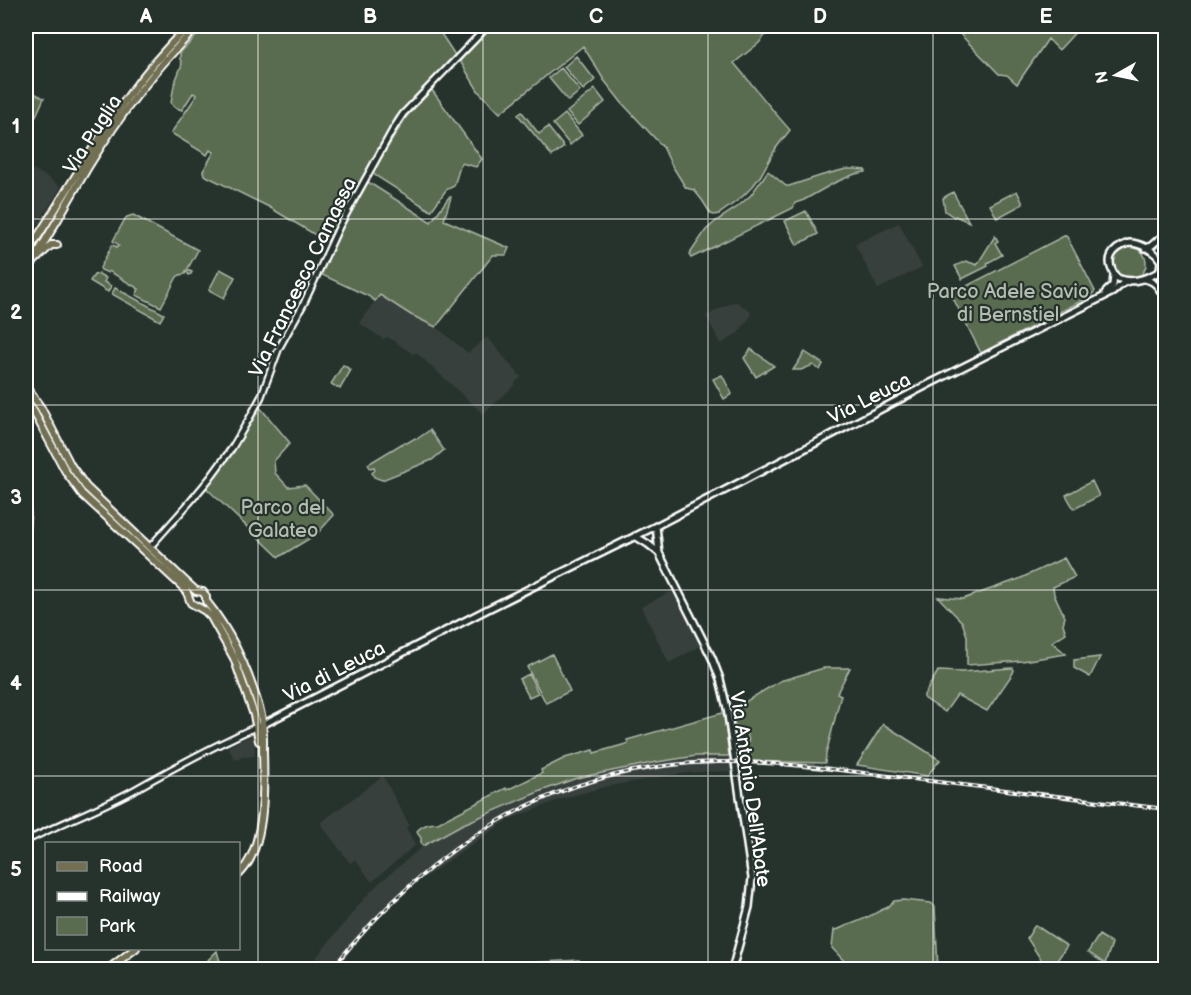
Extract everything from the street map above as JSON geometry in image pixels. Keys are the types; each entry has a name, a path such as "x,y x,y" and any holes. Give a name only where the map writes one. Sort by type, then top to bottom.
{"main road":[{"name":"Via Puglia","path":"26,253 135,86 189,26"},
{"name":"Via Puglia","path":"27,267 117,123 157,70 198,26"},
{"path":"1145,248 1151,246 1163,235"},
{"path":"1157,255 1132,243 1119,246 1113,253 1110,264 1114,275 1119,279 1129,281 1164,270 1157,255 1157,246 1163,235"},
{"path":"27,267 51,245 57,245"},
{"name":"Via Leuca","path":"1098,299 1113,285 1114,275"},
{"name":"Via Leuca","path":"656,526 931,383 1113,292 1129,281"},
{"path":"26,387 41,408 86,487 196,591 203,592 206,601 230,637 241,659 261,713 261,781 258,813 249,853 240,868"},
{"path":"26,399 73,483 186,590 191,603 211,617 234,658 260,726 264,790 262,813 252,854 245,869 240,873"},
{"name":"Via di Leuca","path":"260,726 656,526"},
{"name":"Via Antonio Dell'Abate","path":"656,526 659,553 712,658 727,708 752,878 750,907 732,969"},
{"name":"Via Antonio Dell'Abate","path":"635,537 659,553"},
{"path":"190,597 196,591"},
{"path":"198,607 206,601"},
{"path":"107,969 133,950"},
{"path":"113,969 138,950"}],"street":[{"name":"Via Francesco Camassa","path":"150,547 210,478 232,448 249,419 261,397 279,348 304,303 334,236 403,114 488,26"},
{"path":"1157,255 1166,260"},
{"path":"1164,270 1166,280"},
{"path":"1164,270 1160,278 1166,286"},
{"path":"1140,279 1156,284 1166,301"},
{"name":"Via di Leuca","path":"26,842 260,726"}],"shaded area":[{"path":"26,166 61,187 26,242"},
{"path":"899,223 922,267 878,289 855,244"},
{"path":"379,295 436,327 468,353 487,337 521,377 483,414 416,352 413,354 388,337 383,339 359,323"},
{"path":"737,302 750,311 751,316 738,333 721,344 706,316"},
{"path":"670,592 673,593 700,644 699,647 669,663 641,607"},
{"path":"254,734 255,756 244,756 235,760 228,747"},
{"path":"696,756 729,756 732,758 733,771 671,775 604,787 561,799 510,819 409,890 376,920 335,969 306,970 377,885 423,846 440,836 560,783"},
{"path":"383,776 409,825 406,827 415,845 372,882 355,860 350,863 320,823"}],"green space":[{"path":"206,26 436,26 455,55 396,117 327,242 269,207 204,175 203,171 214,152 210,150 207,155 171,133 197,95 193,93 182,110 171,103 174,85 182,64 180,53"},
{"path":"493,26 767,26 771,28 759,43 734,63 790,130 753,186 719,214 711,214 694,190 686,188 663,147 622,103 604,80 583,46 500,113 479,92 460,61"},
{"path":"957,26 1081,26 1059,50 1048,39 1017,84 1007,75 999,74 958,32 955,28"},
{"path":"576,56 595,80 583,90 564,67"},
{"path":"561,68 580,91 568,101 549,78"},
{"path":"595,89 605,102 578,125 567,112"},
{"path":"432,90 482,159 476,167 461,163 454,186 446,190 431,211 373,174 407,116"},
{"path":"34,93 44,98 35,118 26,113"},
{"path":"522,112 539,134 548,127 564,147 552,156 518,115"},
{"path":"565,114 582,135 570,145 553,124"},
{"path":"846,169 865,170 866,172 834,183 795,203 793,208 691,258 689,255 706,230 751,195 768,171 789,186"},
{"path":"368,182 431,222 451,197 444,220 509,248 506,255 493,255 436,327 411,315 380,295 375,301 320,274 341,227"},
{"path":"1017,191 1023,204 997,218 990,205"},
{"path":"953,192 969,222 945,211 943,198"},
{"path":"806,211 818,234 797,245 785,221"},
{"path":"133,215 198,250 187,270 192,272 191,274 189,275 186,271 185,274 177,277 161,307 136,295 139,289 100,268 112,245 117,247 119,245 113,241 125,219"},
{"name":"Parco Adele Savio di Bernstiel","path":"1066,235 1095,291 1089,297 981,353 951,294"},
{"path":"995,236 998,241 995,243 1002,255 987,263 988,266 962,279 955,266 966,261 977,265"},
{"path":"1129,246 1141,251 1146,263 1141,275 1129,280 1117,275 1112,263 1117,251"},
{"path":"220,269 235,277 224,298 209,290"},
{"path":"99,274 106,278 104,282 111,286 108,292 90,281 94,275"},
{"path":"115,288 164,314 160,321 112,294"},
{"path":"751,349 774,366 756,377 744,358"},
{"path":"805,352 823,364 820,370 813,365 801,370 793,370"},
{"path":"343,365 351,370 340,389 331,384"},
{"path":"722,375 732,394 724,399 713,379"},
{"name":"Parco del Galateo","path":"258,405 290,443 274,461 275,473 288,487 305,485 334,515 317,534 279,557 205,487"},
{"path":"430,430 444,450 432,460 382,480 374,477 372,473 375,470 374,467 370,468 368,464"},
{"path":"1092,481 1099,496 1074,509 1066,495"},
{"path":"26,512 31,512 27,560 26,560"},
{"path":"1064,558 1075,577 1053,587 1065,617 1063,624 1066,633 1052,642 1066,654 1022,661 967,665 967,636 962,622 938,597 963,599 1019,579"},
{"path":"552,654 570,691 546,703 527,667"},
{"path":"1100,657 1090,677 1074,668 1074,660"},
{"path":"824,668 850,668 837,693 841,695 825,763 739,761 738,754 747,746 748,738 744,731 734,724 733,712 780,681"},
{"path":"1013,668 1013,673 987,711 957,695 945,712 924,698 938,671 962,672"},
{"path":"529,674 538,693 529,697 519,679"},
{"path":"722,713 729,756 696,756 577,778 461,825 423,846 421,843 417,831 421,827 438,823 506,788 507,790 542,773 541,770 565,758 626,744 627,740"},
{"path":"883,724 940,760 927,776 857,765"},
{"path":"894,901 931,903 935,907 938,969 843,969 845,962 832,948 834,930 869,917"},
{"path":"1035,925 1067,946 1051,969 1045,966 1027,938"},
{"path":"1099,935 1112,943 1105,964 1088,952"},
{"path":"217,951 222,969 212,969 208,960"},
{"path":"579,960 575,969 510,969 510,964"}],"railway":[{"path":"331,970 370,925 411,885 454,850 500,820 550,796 602,778 658,767 718,762 791,765 1166,809"}]}
